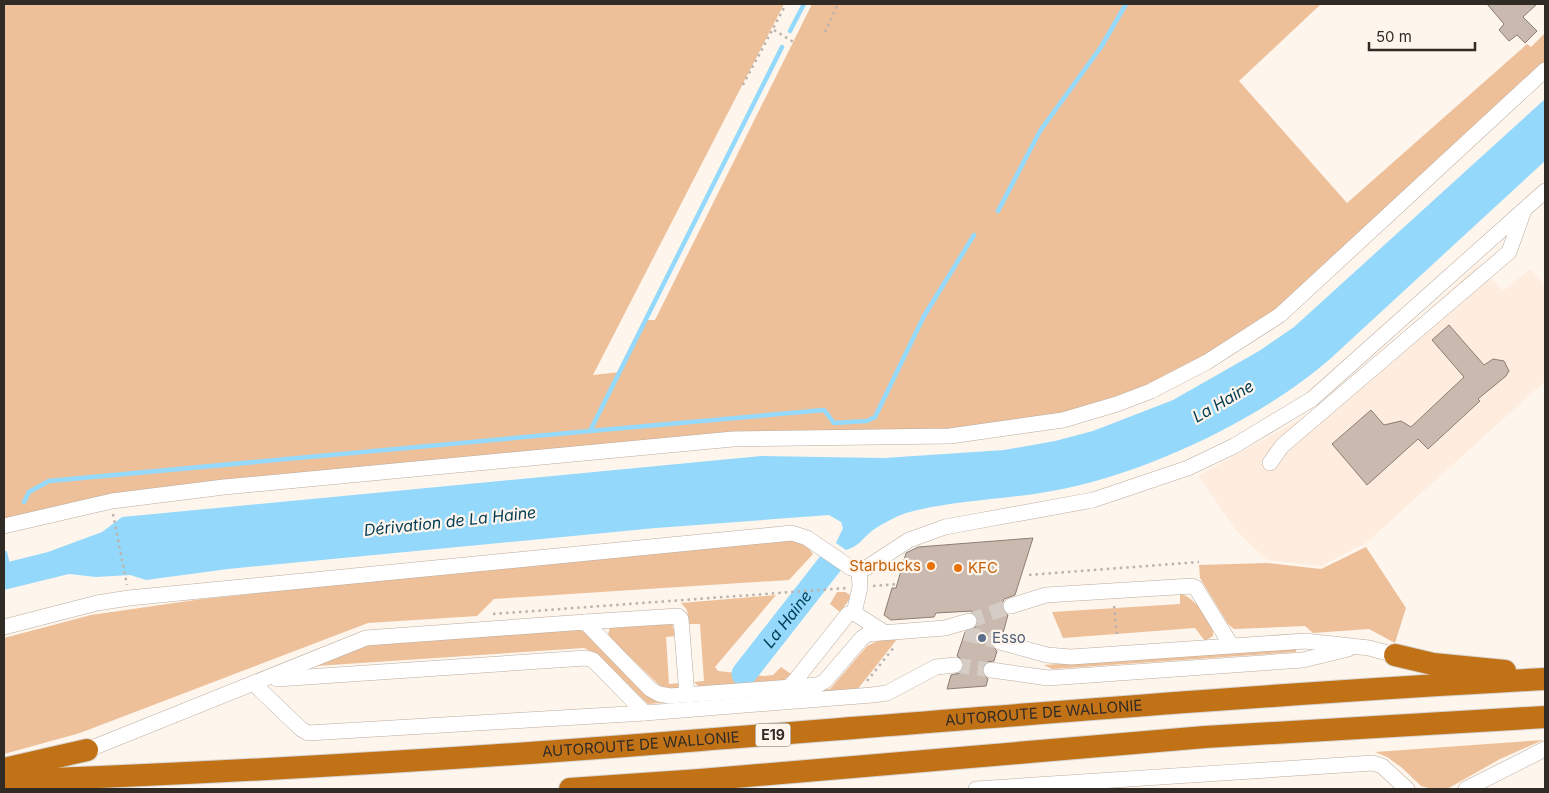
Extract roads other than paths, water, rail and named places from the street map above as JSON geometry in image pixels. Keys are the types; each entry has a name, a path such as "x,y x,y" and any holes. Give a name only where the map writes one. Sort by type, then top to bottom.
{"highway":[{"path":"1395,655 1433,664 1505,671 1544,679"},
{"name":"AUTOROUTE DE WALLONIE","path":"4,781 193,774 419,761 1204,700 1544,679"},
{"path":"570,789 710,780 1205,737 1545,717"},
{"path":"4,768 87,750"}],"lane":[{"path":"4,526 112,501 224,488 733,439 950,436 1063,420 1117,404 1151,391 1207,362 1280,315 1545,70"},
{"path":"4,627 97,603 129,598 792,533 807,538 855,569 866,568 909,540 924,533 945,527 1093,500 1188,468 1234,446 1312,398 1545,191"},
{"path":"1270,463 1282,446 1509,252 1525,210"},
{"path":"854,612 860,587 855,569"},
{"path":"1011,606 1046,595 1192,586 1196,588 1230,645"},
{"path":"854,612 884,632"},
{"path":"790,687 848,614 854,612"},
{"path":"87,750 366,638 678,616 681,619 687,695"},
{"path":"585,622 650,688 659,694 670,696 818,685 825,682 862,638 868,634 967,627"},
{"path":"1000,642 1047,655 1071,657 1305,641 1360,647 1395,655"},
{"path":"991,670 1048,678 1303,660 1360,647"},
{"path":"259,682 586,658 593,660 644,713"},
{"path":"259,682 301,729 308,733 644,713 876,695 887,692 936,667 954,665"},
{"path":"1466,789 1545,749"},
{"path":"976,789 1077,786 1373,763 1382,766 1407,789"}],"water":[{"name":"Dérivation de La Haine","path":"1545,99 1545,161 1330,359 1302,382 1235,423 1199,442 1124,472 1052,491 942,505 906,513 881,525 850,549 846,550 836,543 843,528 841,522 829,515 656,528 228,569 146,580 130,575 96,577 69,574 4,590 4,563 48,552 102,532 122,517 761,456 884,458 1004,450 1055,441 1093,431 1173,400 1259,351 1294,327"}],"waterway":[{"path":"790,31 804,4"},
{"path":"998,211 1040,131 1101,47 1126,4"},
{"path":"24,502 29,492 49,481 590,431 782,47"},
{"path":"590,431 824,410 834,423 867,421 875,417 924,316 974,235"},
{"path":"5,553 8,566"},
{"name":"La Haine","path":"744,674 830,564"}],"tunnel":[{"path":"969,621 1011,606"},
{"path":"965,633 1000,642"},
{"path":"955,665 991,670"}],"place":[{"name":"Starbucks","path":"931,566"},
{"name":"KFC","path":"958,568"},
{"name":"Esso","path":"982,638"}]}
